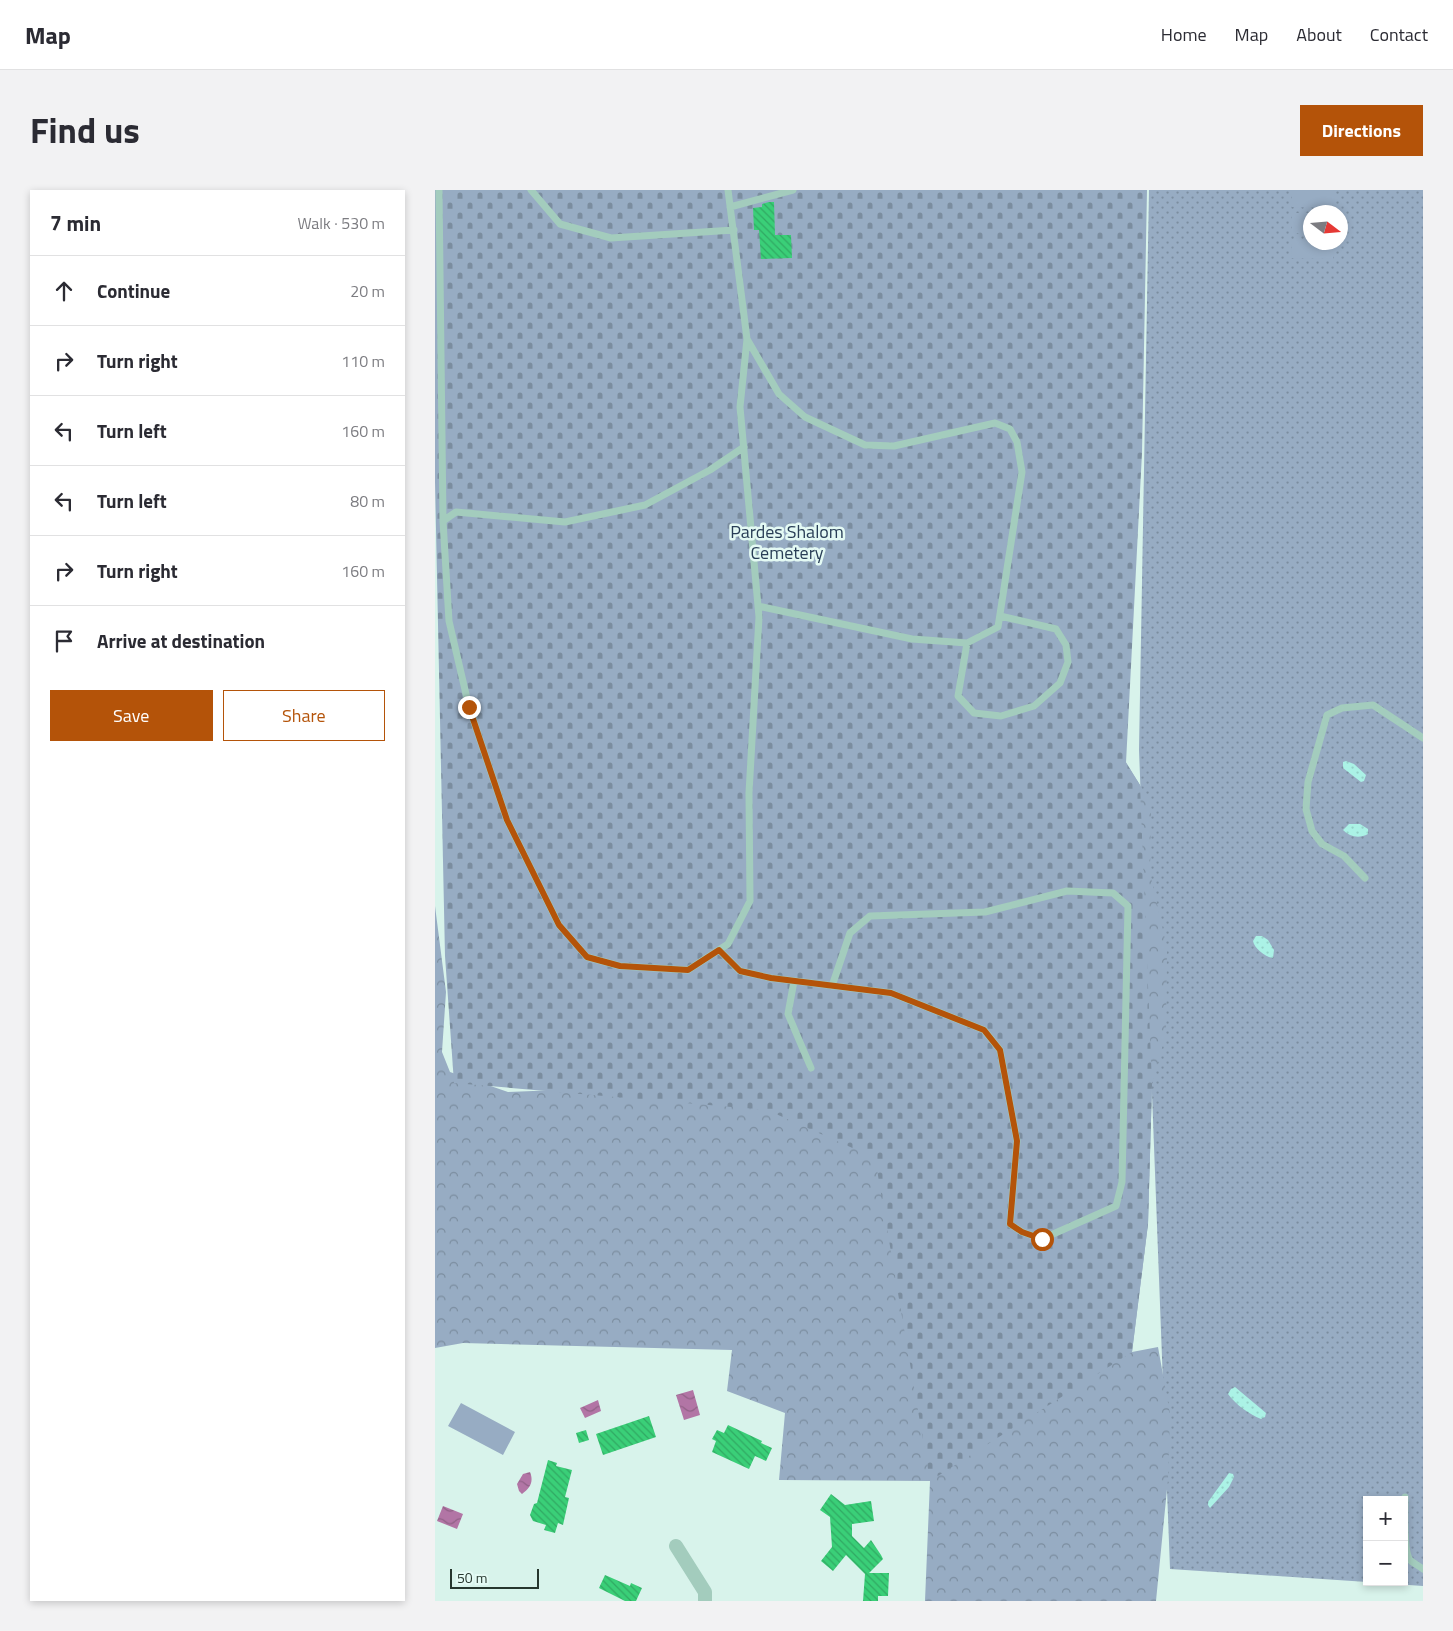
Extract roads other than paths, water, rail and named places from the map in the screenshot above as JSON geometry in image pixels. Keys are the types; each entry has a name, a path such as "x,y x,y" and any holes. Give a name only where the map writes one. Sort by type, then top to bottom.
{"street":[{"path":"676,1546 705,1592 705,1601"}],"lane":[{"path":"439,190 443,521 449,621 469,707 507,820 559,925 587,957 620,966 688,970 729,944 750,901 749,793 759,617 740,407 747,339 728,190"},
{"path":"531,190 560,224 611,238 734,230"},
{"path":"731,207 793,190"},
{"path":"747,339 779,394 805,416 865,445 894,446 995,423 1010,429 1017,442 1023,472 998,626 967,643 912,639 758,606"},
{"path":"443,521 456,512 565,522 645,505 710,470 744,447"},
{"path":"967,643 958,696 974,713 1001,716 1034,706 1060,683 1068,662 1066,645 1057,629 1000,616"},
{"path":"1365,878 1344,856 1322,844 1312,831 1306,809 1308,782 1327,715 1342,708 1373,706 1423,738"},
{"path":"719,950 740,971 771,978 832,986 891,993 984,1030 1000,1050 1017,1141 1010,1224 1022,1232 1042,1239 1116,1206 1122,1182 1128,906 1113,893 1067,891 985,912 870,916 850,933 832,986"},
{"path":"794,981 789,1014 811,1068"},
{"path":"1406,1541 1407,1554 1410,1560 1423,1569"}],"water":[{"path":"693,1390 700,1415 684,1420 676,1395"},
{"path":"598,1400 601,1411 585,1418 580,1408"},
{"path":"530,1472 531,1485 522,1494 517,1484 523,1474"},
{"path":"443,1506 463,1514 457,1529 437,1521"}],"park label":[{"name":"Pardes Shalom Cemetery","path":"787,541"}]}
